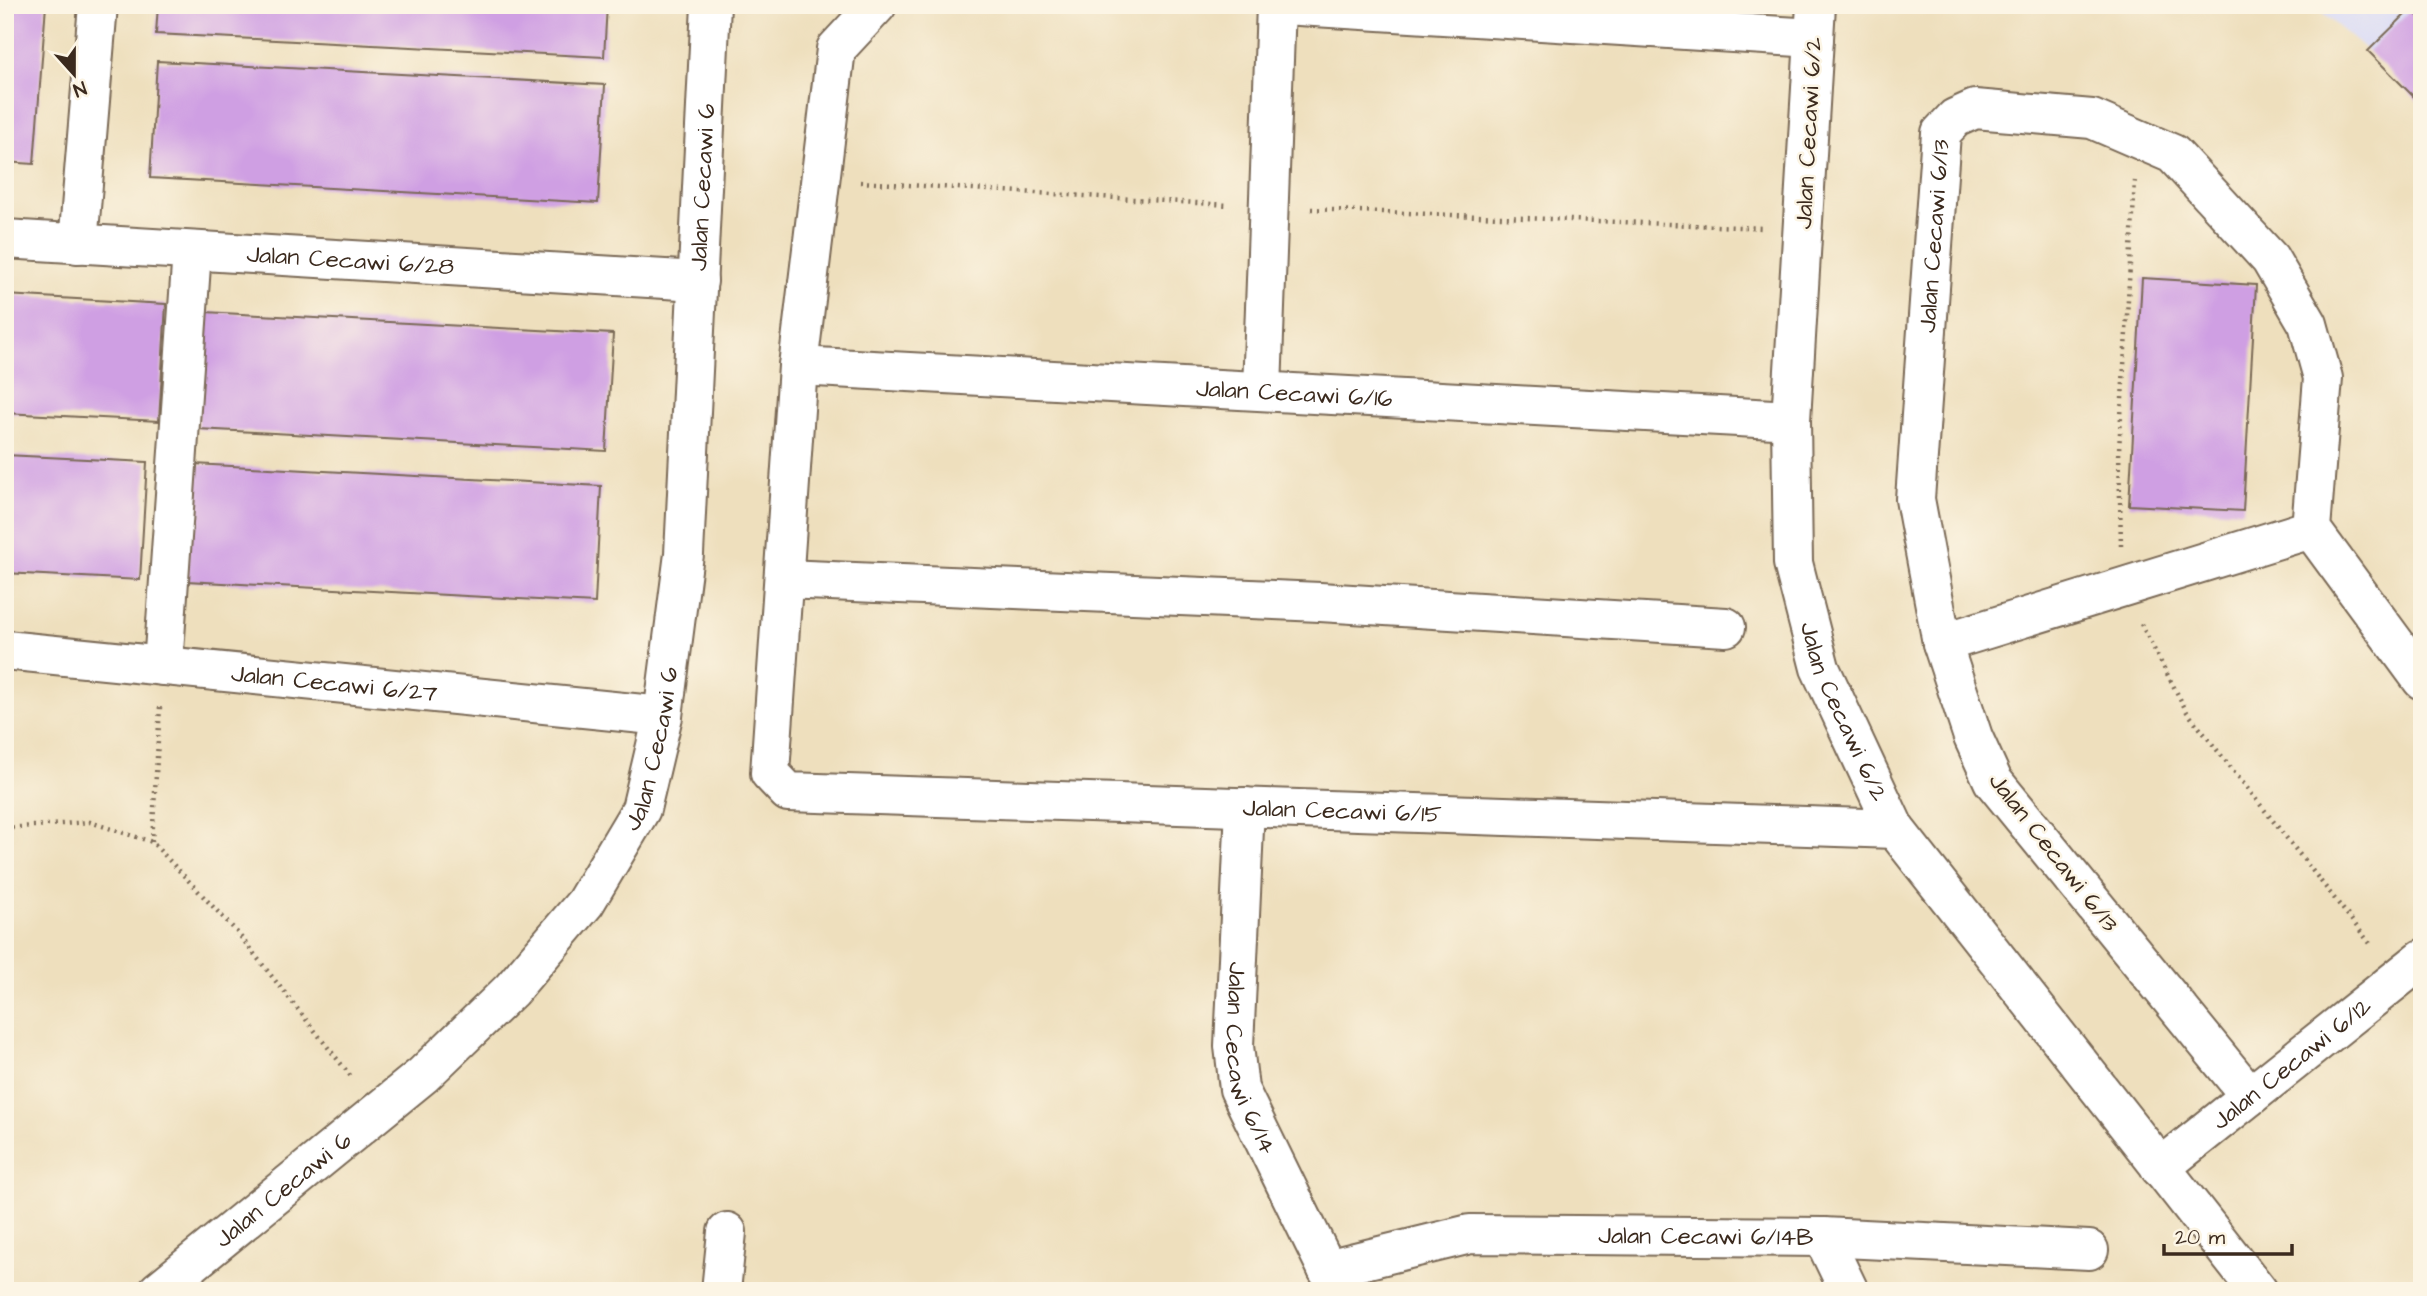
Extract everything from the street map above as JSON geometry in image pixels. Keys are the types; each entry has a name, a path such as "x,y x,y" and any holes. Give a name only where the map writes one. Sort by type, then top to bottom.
{"street":[{"path":"78,244 98,5"},
{"name":"Jalan Cecawi 6","path":"158,1291 423,1075 511,990 585,903 641,808 663,716 684,554 711,5"},
{"path":"709,52 723,5"},
{"path":"877,5 836,50 797,366 784,579 1320,602 1726,627"},
{"path":"1262,390 1276,5"},
{"path":"1283,5 1815,22"},
{"name":"Jalan Cecawi 6/2","path":"1815,22 1791,420 1793,563 1820,668 1895,829 2258,1291"},
{"name":"Jalan Cecawi 6/13","path":"2250,1096 1993,781 1973,737 1942,643 1915,499 1941,133 1955,118 1975,109 2092,119 2174,154 2270,260 2308,324 2323,378 2311,529"},
{"name":"Jalan Cecawi 6/28","path":"5,239 698,281"},
{"path":"163,666 192,251"},
{"name":"Jalan Cecawi 6/16","path":"797,366 1791,420"},
{"path":"1942,643 2311,529 2422,680"},
{"name":"Jalan Cecawi 6/15","path":"784,579 770,773 789,792 1895,829"},
{"name":"Jalan Cecawi 6/27","path":"5,650 663,716"},
{"name":"Jalan Cecawi 6/14","path":"1245,807 1234,1045 1239,1089 1334,1280"},
{"name":"Jalan Cecawi 6/12","path":"2160,1168 2422,959"},
{"path":"721,1291 727,1232"},
{"name":"Jalan Cecawi 6/14B","path":"1334,1280 1470,1234 1823,1237 2089,1250"},
{"path":"1823,1237 1849,1291"}],"path":[{"path":"152,842 163,666"},
{"path":"5,828 90,822 152,842 236,931 378,1111"}],"shaded area":[{"path":"2312,5 2422,5 2422,105 2368,51"}],"building":[{"path":"5,5 46,5 34,164 5,162"},
{"path":"158,5 607,5 604,57 156,34"},
{"path":"2411,9 2422,20 2422,105 2368,51"},
{"path":"157,61 605,85 598,203 150,178"},
{"path":"2142,278 2256,285 2243,511 2129,505"},
{"path":"5,295 166,304 159,421 5,413"},
{"path":"205,312 613,334 606,451 198,429"},
{"path":"5,455 147,462 140,580 5,573"},
{"path":"194,464 601,486 595,603 187,581"}]}
